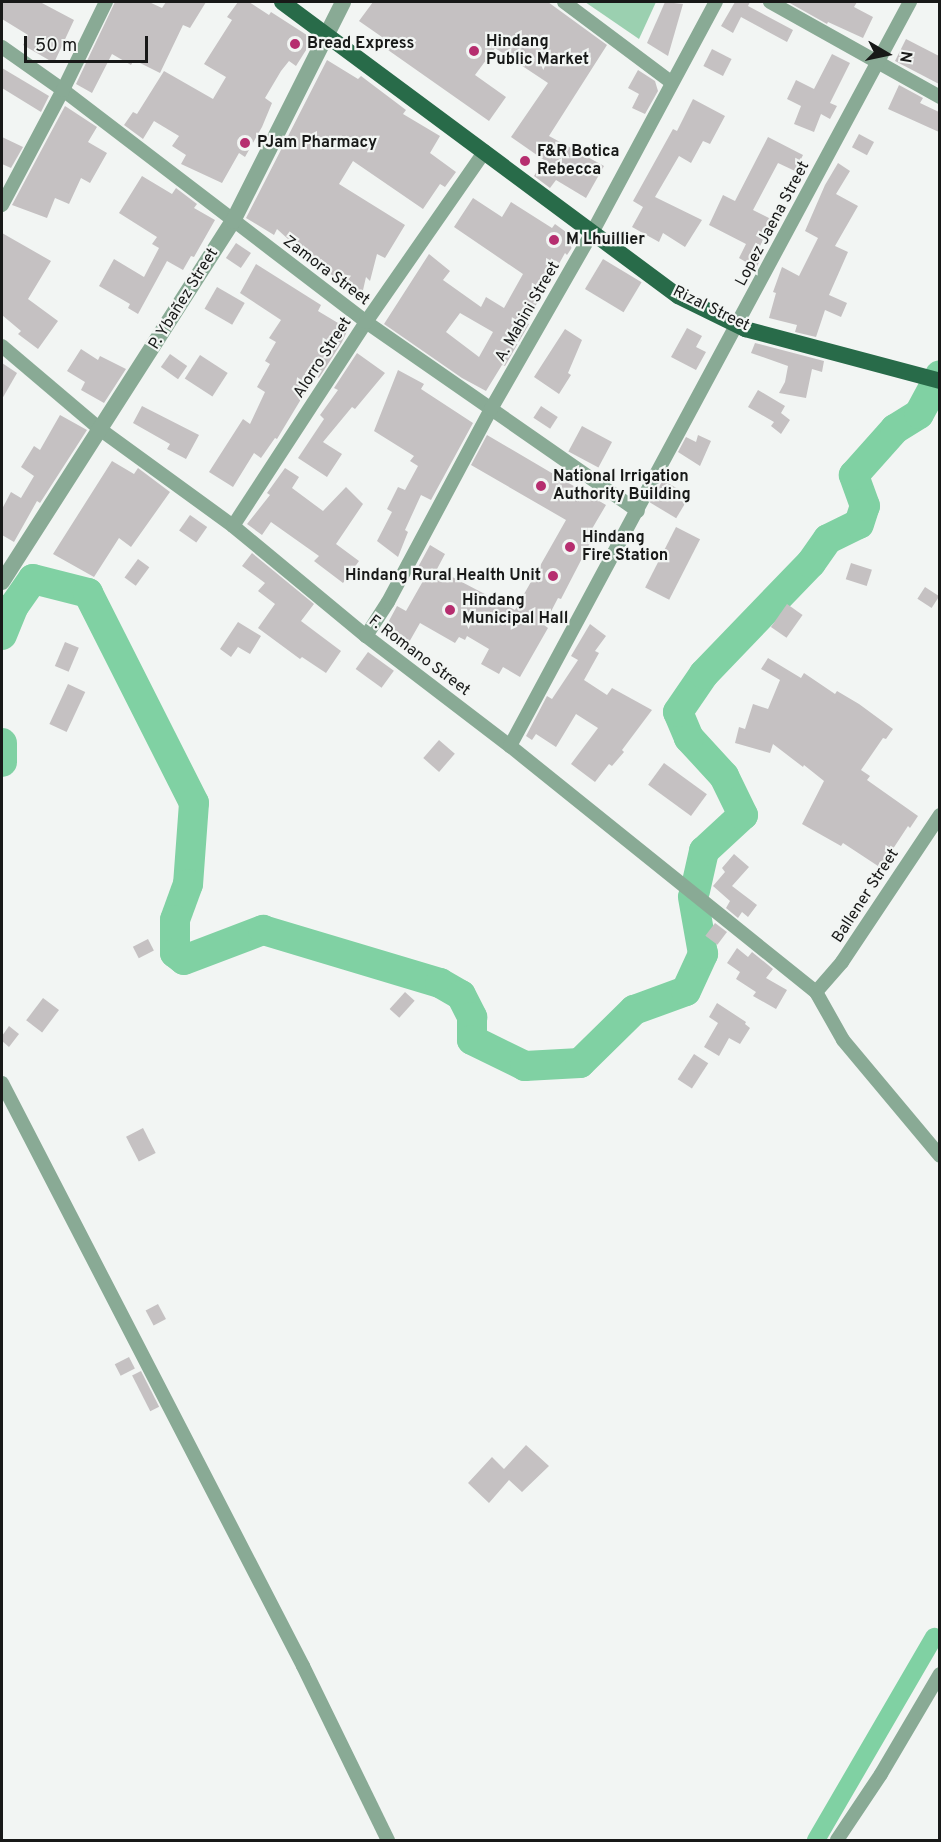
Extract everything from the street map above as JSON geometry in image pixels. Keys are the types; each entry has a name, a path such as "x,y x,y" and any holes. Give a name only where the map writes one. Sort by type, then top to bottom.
{"main road":[{"name":"Rizal Street","path":"282,2 678,296 738,326 939,381"}],"street":[{"path":"2,206 106,2"},
{"name":"P. Ybañez Street","path":"2,582 233,221 343,2"},
{"path":"564,2 671,82"},
{"name":"A. Mabini Street","path":"366,636 388,602 491,409 593,231 716,2"},
{"path":"770,2 939,97"},
{"name":"Lopez Jaena Street","path":"510,746 738,326 910,2"},
{"name":"Zamora Street","path":"2,47 63,90 366,322 638,511"},
{"name":"Alorro Street","path":"233,526 366,322 485,151"},
{"name":"F. Romano Street","path":"2,346 101,430 233,526 366,636 510,746 816,992"},
{"name":"Ballener Street","path":"816,992 842,962 939,815"},
{"path":"816,992 843,1040 939,1156"},
{"path":"2,1083 298,1655 388,1840"},
{"path":"837,1840 881,1774 939,1674"}],"green space":[{"path":"585,2 656,2 639,39"}],"building":[{"path":"2,2 40,2 74,20 54,63 23,45 28,35 2,19"},
{"path":"115,2 149,2 162,8 166,2 206,2 190,28 183,25 160,73 134,60 131,65 112,54 92,93 76,84"},
{"path":"238,2 249,2 269,15 271,12 313,39 296,66 289,61 281,71 265,98 272,103 262,127 245,157 239,153 222,183 181,164 186,155 172,146 179,136 154,121 143,139 124,125 133,112 137,114 164,71 213,99 226,77 204,64 232,20 227,17"},
{"path":"373,2 548,2 607,45 549,136 604,166 586,198 556,180 550,188 534,176 544,160 511,137 548,83 495,48 475,75 506,97 489,121 388,50 392,44 359,21"},
{"path":"665,2 683,4 668,56 647,43"},
{"path":"735,2 750,2 748,6 793,30 787,42 741,17 733,33 721,26"},
{"path":"788,2 857,2 854,7 873,17 863,38 828,22 827,24"},
{"path":"906,39 939,56 939,84 895,61"},
{"path":"712,49 732,59 723,76 703,66"},
{"path":"832,54 850,63 830,103 837,106 830,119 821,114 814,132 794,124 801,106 787,99 796,80 814,89"},
{"path":"327,60 358,79 361,76 406,110 403,114 440,136 430,153 456,172 445,187 440,184 423,209 353,161 339,184 405,225 385,258 377,254 370,281 366,277 361,299 339,286 342,281 311,263 312,261 277,229 274,235 246,218"},
{"path":"2,68 49,96 41,112 2,88"},
{"path":"638,70 655,81 658,91 645,114 632,108 639,94 628,88"},
{"path":"899,85 923,98 920,103 939,112 939,132 888,109"},
{"path":"693,99 725,116 710,144 703,141 691,163 679,156 655,197 702,220 685,247 663,233 659,242 632,227 643,207 633,201 673,129 677,131"},
{"path":"65,106 97,127 88,142 107,153 90,183 81,178 69,204 55,198 47,218 12,205"},
{"path":"859,134 874,142 867,155 852,147"},
{"path":"2,137 23,147 11,168 2,164"},
{"path":"768,137 803,155 795,171 778,163 753,210 773,220 757,252 763,255 756,268 739,258 746,244 709,225 723,195 735,201"},
{"path":"838,163 850,171 836,194 858,206 835,246 848,252 829,295 847,303 841,317 825,310 816,337 795,332 797,325 769,318 776,293 773,292 782,267 799,276 818,238 805,231 825,185"},
{"path":"142,176 172,194 176,188 197,204 194,208 215,220 194,257 191,256 183,270 167,261 138,314 128,308 130,304 99,286 114,259 144,277 159,248 152,244 157,237 119,213"},
{"path":"473,198 502,217 511,202 552,228 555,224 577,240 567,255 565,253 505,366 502,365 486,391 462,378 384,324 429,254 450,271 443,280 481,307 486,297 504,308 523,274 454,227","holes":["460,313 493,332 479,357 446,332"]},
{"path":"2,233 51,261 28,299 58,321 38,349 18,334 21,331 2,315"},
{"path":"236,243 251,253 241,268 226,258"},
{"path":"603,259 642,282 624,312 585,289"},
{"path":"256,264 321,305 318,311 348,329 319,378 315,376 277,439 275,438 261,458 254,453 233,487 209,472 243,419 250,424 265,392 257,387 270,364 265,361 276,342 269,338 281,320 240,293"},
{"path":"217,287 245,303 232,325 204,309"},
{"path":"687,328 702,336 696,347 706,352 696,370 671,357"},
{"path":"565,329 582,340 568,373 571,375 559,394 534,377"},
{"path":"755,343 824,361 822,372 812,369 806,398 779,393 785,382 788,366 751,353"},
{"path":"81,349 98,360 100,356 126,369 104,403 81,390 85,382 67,371"},
{"path":"357,353 385,373 355,409 352,407 323,442 342,454 327,477 298,458 324,419 320,415 338,390 334,388"},
{"path":"170,354 187,366 178,379 161,367"},
{"path":"200,355 228,373 212,396 185,378"},
{"path":"2,363 17,373 2,399"},
{"path":"398,370 424,384 421,389 473,423 431,500 421,495 405,530 408,532 398,557 377,541 392,512 387,509 398,487 405,490 418,466 410,461 414,456 374,431"},
{"path":"758,390 785,406 781,413 790,420 781,434 771,426 774,422 748,407"},
{"path":"142,406 199,435 186,459 167,449 170,444 133,423"},
{"path":"541,406 558,417 550,429 533,418"},
{"path":"60,415 87,430 40,503 37,501 14,542 2,535 2,509 11,492 21,498 34,476 21,467 34,446 40,450"},
{"path":"582,426 612,442 598,468 568,452"},
{"path":"487,435 606,505 586,539 591,541 561,599 558,598 544,625 548,628 520,677 503,667 499,674 481,664 489,649 467,636 465,640 459,637 455,643 420,623 408,644 384,630 397,606 406,611 427,574 417,569 430,545 445,554 437,569 515,610 566,520 471,465"},
{"path":"698,435 711,441 700,466 678,452 686,437 696,442"},
{"path":"112,461 134,474 138,468 170,492 131,547 119,538 94,577 53,554"},
{"path":"285,468 299,477 292,488 323,511 346,487 363,504 336,544 359,561 343,583 314,561 319,556 271,522 262,535 247,524 270,495 267,493"},
{"path":"663,480 690,496 676,518 650,502"},
{"path":"190,515 207,527 196,543 179,531"},
{"path":"676,527 700,539 669,600 645,588"},
{"path":"252,553 314,604 301,621 341,651 326,673 302,657 300,659 258,628 275,604 258,591 265,583 242,566"},
{"path":"138,559 149,567 136,586 124,578"},
{"path":"851,563 872,570 867,586 846,579"},
{"path":"925,587 939,596 932,608 917,599"},
{"path":"787,604 803,615 787,638 771,627"},
{"path":"238,622 261,636 250,654 238,647 231,657 220,649"},
{"path":"590,624 606,636 595,651 599,653 584,680 607,695 612,688 652,710 622,750 624,752 612,766 609,764 595,782 571,764 598,728 576,714 556,747 536,734 532,740 526,736 547,696 552,699 578,660 571,656"},
{"path":"65,642 79,648 69,672 55,666"},
{"path":"368,652 394,671 382,688 356,669"},
{"path":"768,658 801,678 804,673 835,694 837,691 893,729 886,739 883,738 861,770 870,776 867,780 918,816 910,828 908,826 883,864 880,862 878,866 843,843 841,846 802,824 824,781 773,744 770,753 735,743 739,727 745,729 753,704 768,709 780,680 761,669"},
{"path":"68,684 85,692 67,732 49,724"},
{"path":"439,740 455,754 439,772 423,758"},
{"path":"664,763 707,794 691,816 648,785"},
{"path":"734,854 749,867 732,886 757,905 748,917 742,912 738,918 726,908 730,901 713,886 725,872 722,868"},
{"path":"715,923 727,932 717,945 705,936"},
{"path":"148,939 154,951 139,958 133,947"},
{"path":"737,948 748,957 752,952 773,969 766,978 787,990 776,1009 753,996 756,992 736,979 740,972 727,963"},
{"path":"405,992 415,1001 399,1018 390,1009"},
{"path":"43,998 59,1010 42,1032 26,1020"},
{"path":"717,1003 746,1022 745,1024 750,1028 740,1044 729,1038 719,1056 704,1047 718,1023 709,1017"},
{"path":"9,1026 19,1034 9,1047 2,1041 2,1036"},
{"path":"694,1054 708,1063 692,1088 678,1079"},
{"path":"143,1128 156,1153 139,1162 126,1137"},
{"path":"158,1304 166,1319 154,1326 146,1311"},
{"path":"129,1357 135,1369 121,1376 115,1364"},
{"path":"141,1371 159,1407 150,1411 132,1376"},
{"path":"526,1445 549,1466 522,1492 509,1480 489,1503 468,1483 492,1457 504,1469"}],"waterway":[{"path":"695,891 704,851 743,815 724,776 689,738 678,712 704,674 811,563 828,539 859,524 865,506 854,475 895,429 919,414 940,375"},
{"path":"2,635 14,606 33,579 88,593 194,803 188,884 175,920 175,953 184,960 263,930 440,983 461,995 472,1017 472,1040 525,1066 580,1063 634,1010 686,991 703,954 693,897"},
{"path":"2,743 2,762"},
{"path":"816,1840 934,1637"}],"place":[{"name":"Bread Express","path":"295,44"},
{"name":"Hindang Public Market","path":"474,51"},
{"name":"PJam Pharmacy","path":"245,143"},
{"name":"F&R Botica Rebecca","path":"525,161"},
{"name":"M Lhuillier","path":"554,240"},
{"name":"National Irrigation Authority Building","path":"541,486"},
{"name":"Hindang Fire Station","path":"570,547"},
{"name":"Hindang Rural Health Unit","path":"553,576"},
{"name":"Hindang Municipal Hall","path":"450,610"}]}
